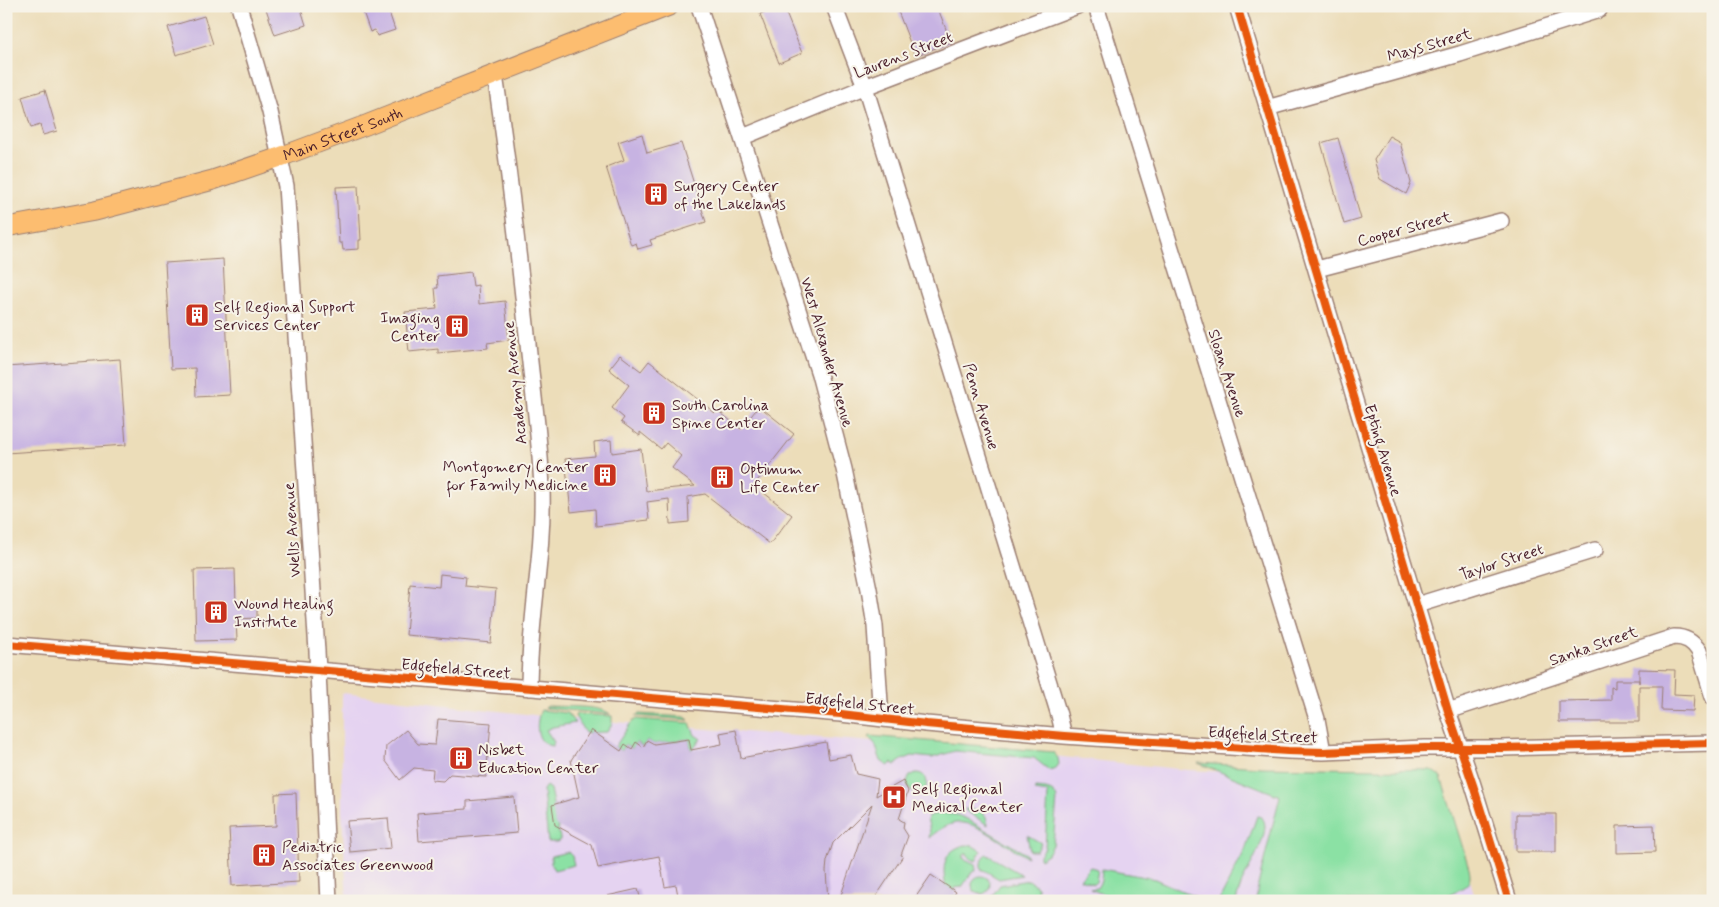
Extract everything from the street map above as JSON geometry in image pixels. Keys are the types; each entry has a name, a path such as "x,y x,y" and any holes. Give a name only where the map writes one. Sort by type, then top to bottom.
{"main road":[{"name":"Main Street South","path":"6,227 95,211 213,180 280,157 495,76 669,6"}],"street":[{"name":"Wells Avenue","path":"239,6 270,112 286,186 317,671 329,901"},
{"name":"West Alexander Avenue","path":"699,6 819,374 844,469 870,589 875,626 881,718"},
{"name":"Penn Avenue","path":"834,6 865,87 1064,736"},
{"name":"Laurens Street","path":"743,137 865,87 1078,6"},
{"name":"Sloan Avenue","path":"1096,6 1317,719 1323,752"},
{"name":"Epting Avenue","path":"1237,6 1448,711 1509,901"},
{"name":"Mays Street","path":"1267,108 1460,54 1599,10"},
{"name":"Academy Avenue","path":"495,76 513,202 542,488 542,534 529,657 529,688"},
{"name":"Cooper Street","path":"1316,269 1500,221"},
{"name":"Taylor Street","path":"1417,605 1595,550"},
{"name":"Sanka Street","path":"1448,711 1674,637 1686,638 1699,652 1713,697"},
{"name":"Edgefield Street","path":"6,644 881,718 926,724 1064,736 1323,752 1425,748 1713,743"}],"shaded area":[{"name":"Self Regional Medical Center","path":"342,693 551,717 1043,755 1188,770 1442,783 1476,901 347,901 342,812"}],"green space":[{"path":"548,706 598,709 610,714 545,708"},
{"path":"541,710 567,713 575,723 546,730 554,742 552,746 546,744 539,737 537,727"},
{"path":"576,714 612,716 612,724 607,732 585,733 575,716"},
{"path":"639,714 685,717 689,720 635,716"},
{"path":"636,719 690,723 695,735 701,739 691,750 689,739 654,744 647,740 643,747 636,742 632,749 625,744 621,751 615,747 630,724"},
{"path":"870,736 1053,752 1058,758 1059,764 1056,768 1049,770 1034,758 955,751 932,758 912,756 895,765 892,763 888,766 881,761"},
{"path":"1198,763 1261,767 1431,770 1441,777 1469,868 1469,882 1446,896 1442,901 1256,901 1258,885 1280,796"},
{"path":"917,773 924,776 927,783 924,790 917,793 910,790 907,783 910,776"},
{"path":"546,786 550,789 560,838 557,842 548,842 543,790"},
{"path":"1035,788 1051,791 1056,795 1057,799 1053,845 1048,854 1040,859 1040,855 1045,848 1048,793 1035,791"},
{"path":"965,809 981,812 986,817 988,825 966,811"},
{"path":"941,813 957,815 967,819 1026,854 1027,857 976,826 968,824 953,823 929,838 928,816"},
{"path":"1257,816 1263,819 1265,825 1264,834 1236,901 1219,901 1245,850"},
{"path":"1027,835 1041,843 1037,851 1030,851"},
{"path":"965,845 973,846 981,851 976,861 969,858 967,853 963,856 963,858 975,864 976,871 972,872 962,887 954,888 954,895 958,901 949,901 944,875 946,860 956,849"},
{"path":"568,852 572,856 574,865 554,870 551,864 551,856"},
{"path":"986,854 1022,875 999,879 981,870 981,863"},
{"path":"1090,867 1098,869 1094,884 1080,879"},
{"path":"1102,869 1155,879 1205,901 1122,901 1090,889 1097,888 1101,881"},
{"path":"977,876 985,876 990,881 988,892 977,894 972,889 972,881"},
{"path":"1029,880 1037,887 1039,901 982,901 990,899 1000,885"}],"building":[{"path":"265,6 300,6 306,25 275,35"},
{"path":"361,6 387,6 395,30 377,36 375,30 370,32"},
{"path":"778,6 783,6 802,53 779,63 760,14"},
{"path":"896,6 937,6 951,42 915,56"},
{"path":"204,16 213,44 176,55 168,27"},
{"path":"45,90 57,131 43,135 40,125 31,128 22,97"},
{"name":"Surgery Center of the Lakelands","path":"642,134 647,153 681,143 706,222 650,240 652,245 638,249 636,243 631,245 606,167 624,160 618,142"},
{"path":"1389,136 1400,142 1411,183 1406,194 1380,179 1374,160"},
{"path":"1338,138 1361,219 1344,224 1321,143"},
{"path":"358,186 361,240 359,240 359,249 343,250 342,243 339,243 336,187"},
{"name":"Self Regional Support Services Center","path":"223,259 230,395 196,397 195,368 171,369 165,263"},
{"name":"Imaging Center","path":"471,272 473,286 478,285 479,304 505,301 509,340 487,343 488,348 438,353 438,349 409,352 405,312 437,309 435,288 438,288 437,276"},
{"path":"620,355 641,371 649,361 715,413 717,410 741,429 759,406 794,434 754,485 792,515 770,544 705,494 688,497 689,522 670,524 669,499 647,502 649,520 596,526 595,509 571,512 565,459 595,456 594,442 611,440 612,453 641,449 646,491 695,486 672,468 681,456 666,443 661,449 640,432 640,436 621,422 624,418 612,408 629,385 609,369"},
{"path":"120,359 126,445 6,453 6,367"},
{"name":"Wound Healing Institute","path":"235,569 236,604 257,604 257,618 236,619 237,640 196,641 194,570"},
{"path":"440,574 466,577 465,586 496,589 491,643 406,635 410,584 439,587"},
{"path":"1639,669 1675,670 1674,694 1694,695 1693,711 1661,710 1662,686 1639,686 1639,722 1559,722 1559,701 1611,700 1611,687 1615,688 1615,680 1639,680"},
{"name":"Nisbet Education Center","path":"438,719 491,723 486,777 450,774 443,781 432,780 433,770 414,768 400,780 385,760 386,746 406,730 418,744 435,745"},
{"path":"591,730 621,751 625,744 632,749 636,742 643,747 647,740 654,744 689,739 691,750 722,744 720,733 736,730 741,758 826,742 829,759 851,755 856,774 878,779 876,796 903,781 908,791 899,819 904,822 903,828 908,836 901,855 903,856 873,901 839,901 872,804 833,843 826,871 828,901 679,901 676,885 665,887 659,856 598,868 592,845 555,825 552,805 579,797 571,760"},
{"name":"Pediatric Associates Greenwood","path":"296,793 299,882 232,886 229,828 276,826 275,794"},
{"path":"514,797 517,833 419,841 417,813 467,809 467,801"},
{"path":"1516,814 1556,814 1556,852 1516,852"},
{"path":"388,818 391,848 350,852 347,821"},
{"path":"1654,825 1655,852 1617,853 1617,826"},
{"path":"931,875 956,892 950,901 913,901"},
{"path":"638,889 641,901 608,901 607,896"}],"cycle path":[{"path":"1237,6 1448,711 1509,901"},
{"path":"6,644 841,714 926,724 1064,736 1288,751 1323,752 1425,748 1713,743"}],"place":[{"name":"Surgery Center of the Lakelands","path":"656,194"},
{"name":"Self Regional Support Services Center","path":"197,315"},
{"name":"Imaging Center","path":"457,326"},
{"name":"South Carolina Spine Center","path":"654,413"},
{"name":"Montgomery Center for Family Medicine","path":"605,475"},
{"name":"Optimum Life Center","path":"722,477"},
{"name":"Wound Healing Institute","path":"216,612"},
{"name":"Nisbet Education Center","path":"461,758"},
{"name":"Self Regional Medical Center","path":"894,797"},
{"name":"Pediatric Associates Greenwood","path":"264,855"}]}
